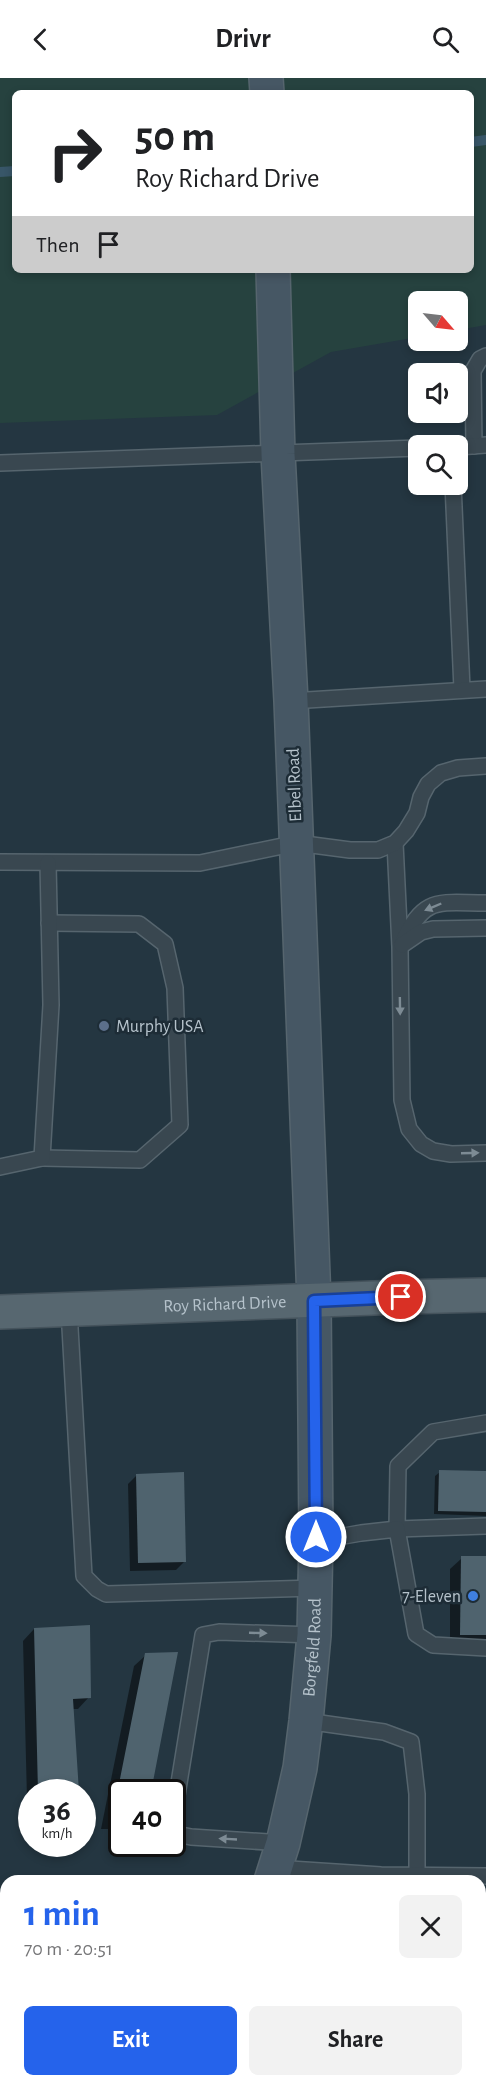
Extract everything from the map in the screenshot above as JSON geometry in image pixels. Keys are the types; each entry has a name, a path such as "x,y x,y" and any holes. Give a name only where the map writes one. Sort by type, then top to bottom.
{"main road":[{"name":"Roy Richard Drive","path":"0,1312 486,1295"}],"street":[{"name":"Elbel Road","path":"273,273 278,454 291,701 314,1301"},
{"name":"Borgfeld Road","path":"277,1864 300,1768 314,1635 314,1301"}],"lane":[{"path":"480,446 473,371 480,359 486,356"},
{"path":"0,463 408,448"},
{"path":"453,495 462,689"},
{"path":"291,701 486,688"},
{"path":"0,862 200,863 297,843 350,850 378,850 395,843 406,831 417,813 421,796 428,784 441,773 458,768 486,766"},
{"path":"395,843 400,947 402,1100 409,1129 421,1144 433,1151 451,1154 486,1153"},
{"path":"42,1158 51,1005 48,863"},
{"path":"400,947 420,912 439,903 486,903"},
{"path":"0,1167 42,1158 140,1160 180,1125 175,988 165,944 139,924 49,923"},
{"path":"400,947 421,932 433,929 486,928"},
{"path":"69,1310 84,1576 97,1590 106,1594 315,1588"},
{"path":"486,1423 434,1432 398,1466 397,1529 416,1634 433,1644 486,1648"},
{"path":"315,1541 397,1529 486,1526"},
{"path":"180,1779 203,1635 219,1632 314,1635"},
{"path":"306,1721 384,1732 411,1742 417,1794 417,1875"},
{"path":"186,1837 277,1864 405,1875"}],"green space":[{"path":"0,78 486,78 486,325 468,328 468,291 408,291 408,339 331,352 217,415 0,423"}],"building":[{"path":"439,1470 486,1471 486,1512 438,1511"},
{"path":"184,1472 186,1562 138,1563 136,1474"},
{"name":"7-Eleven","path":"461,1556 486,1556 486,1635 460,1635"},
{"path":"90,1625 91,1698 73,1699 78,1779 38,1779 34,1628"},
{"path":"178,1652 154,1779 120,1779 145,1653"}],"waterway":[{"path":"474,142 486,140"},
{"path":"0,172 12,171"}],"place":[{"name":"Murphy USA","path":"104,1026"},
{"name":"7-Eleven","path":"473,1596"}],"route":[{"path":"316,1537 314,1301 401,1297"}]}
